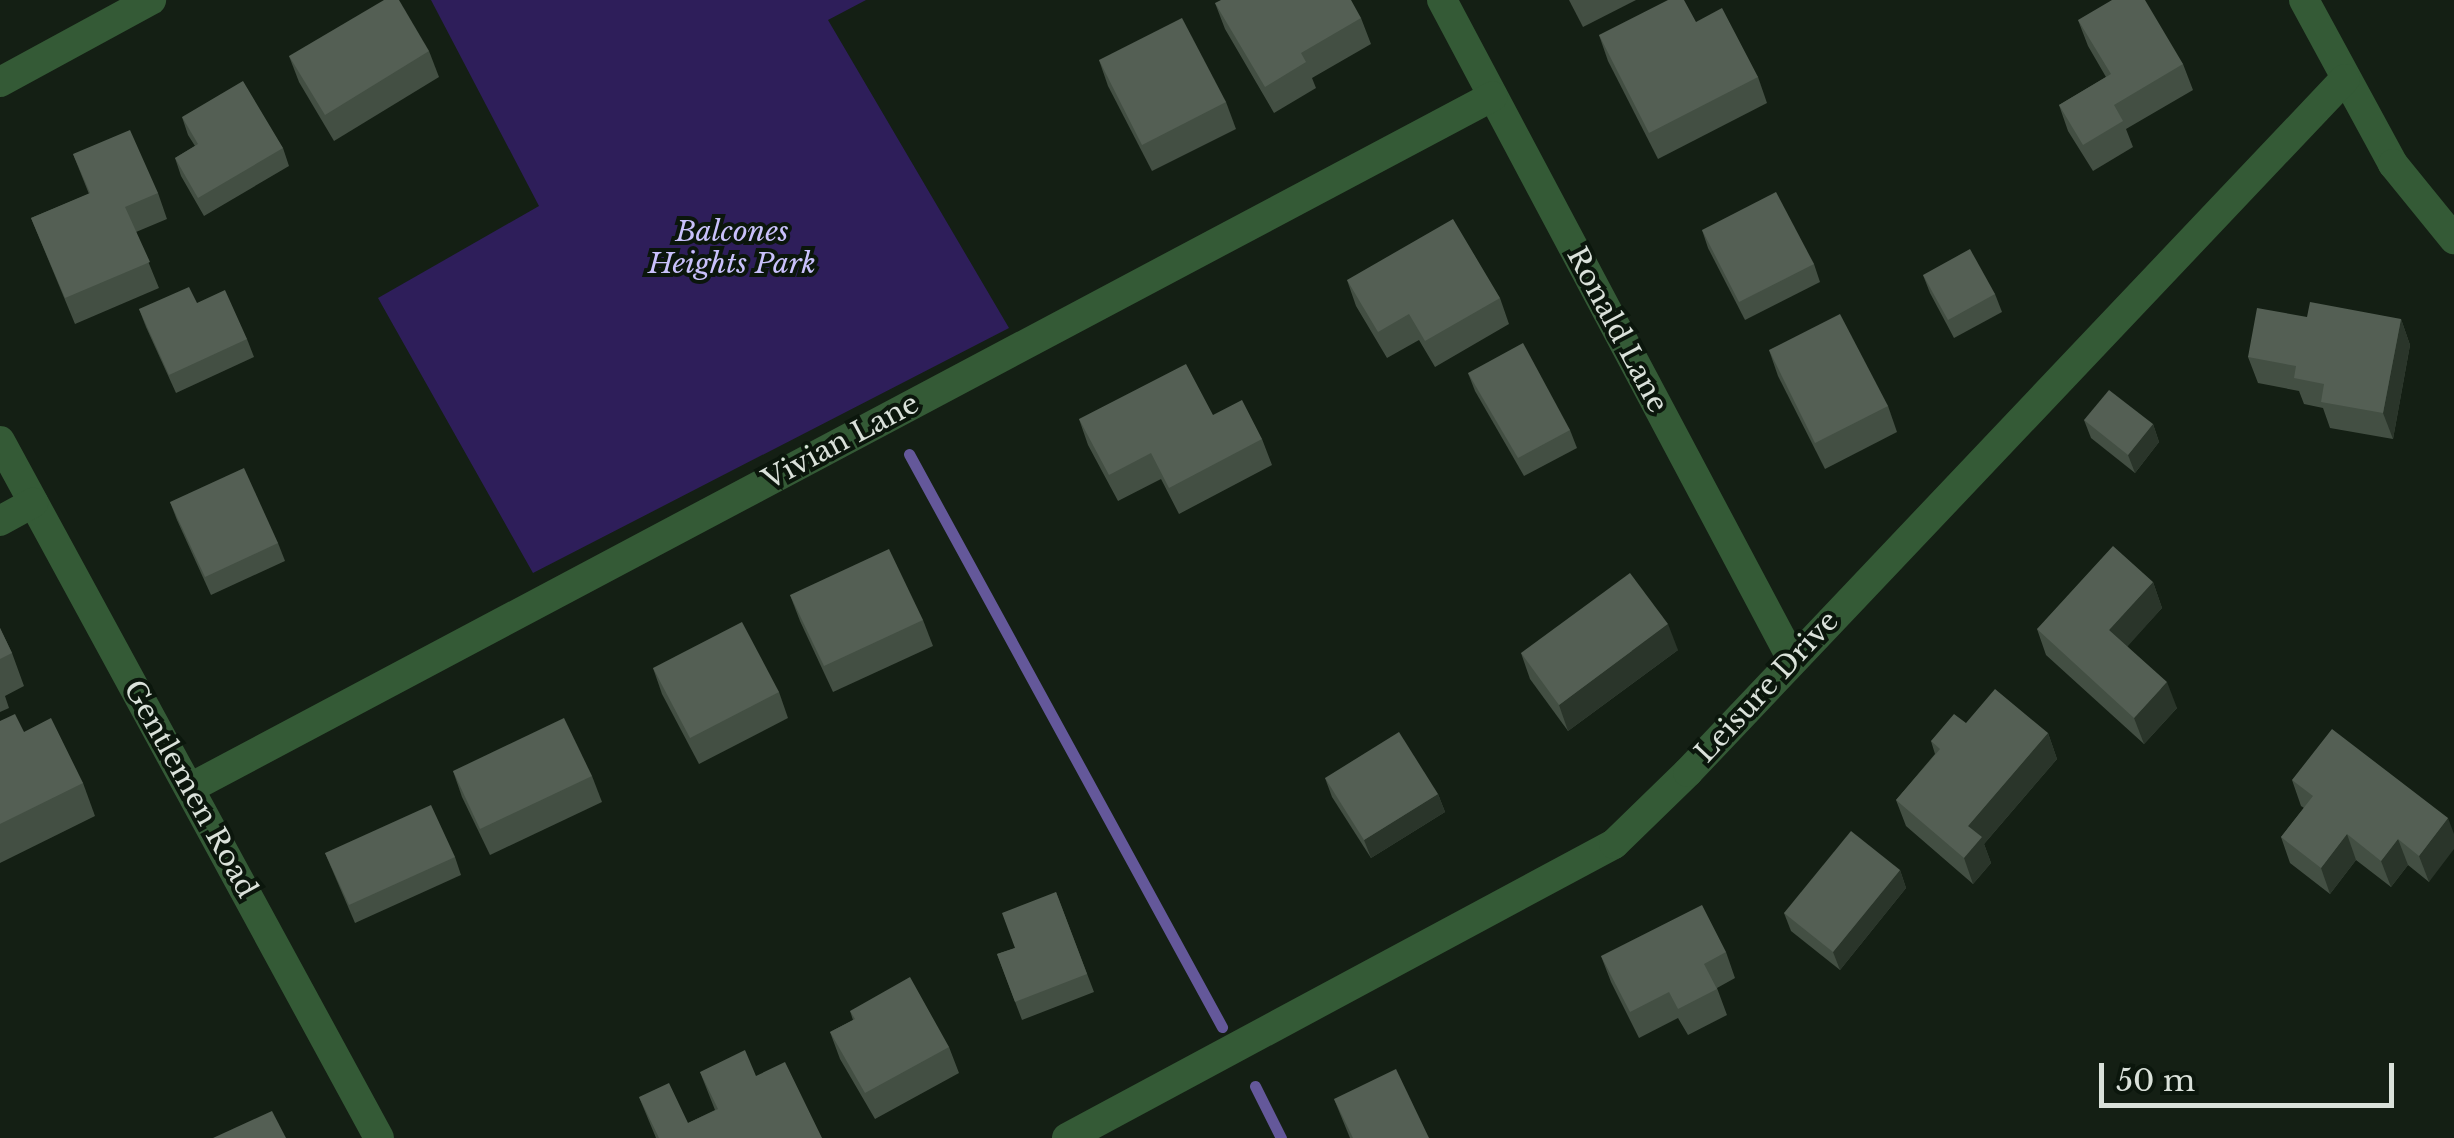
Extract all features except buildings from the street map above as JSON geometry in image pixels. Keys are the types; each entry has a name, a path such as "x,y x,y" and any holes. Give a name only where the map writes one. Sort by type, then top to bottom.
{"street":[{"path":"0,82 152,0"},
{"name":"Ronald Lane","path":"1442,0 1792,660"},
{"path":"2304,0 2393,164 2454,239"},
{"name":"Leisure Drive","path":"1068,1138 1614,844 1688,772 2346,78"},
{"name":"Vivian Lane","path":"190,788 1493,96"},
{"name":"Gentlemen Road","path":"0,441 380,1138"},
{"path":"0,521 34,503"}],"green space":[{"name":"Balcones Heights Park","path":"431,0 866,0 828,20 1009,328 533,573 378,298 539,206"}],"waterway":[{"path":"909,454 1222,1027"},
{"path":"1255,1086 1281,1138"}]}
